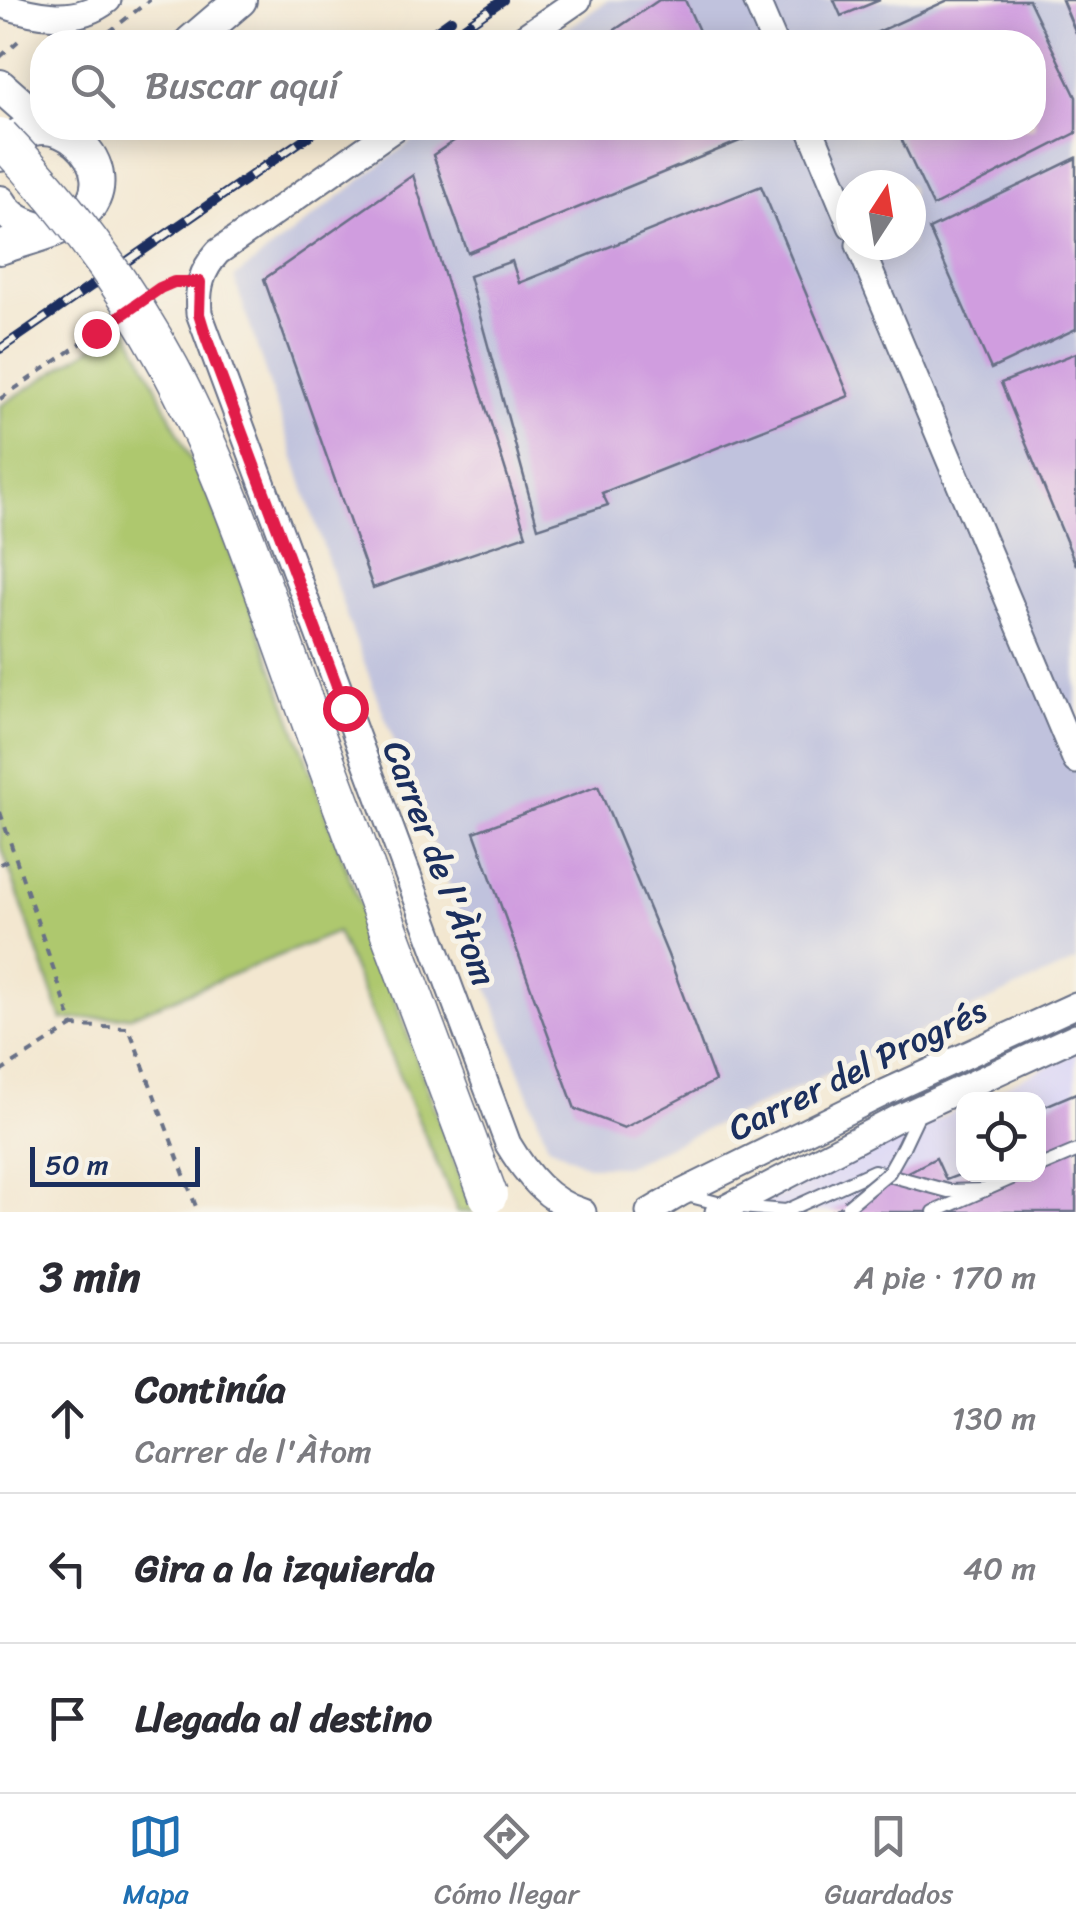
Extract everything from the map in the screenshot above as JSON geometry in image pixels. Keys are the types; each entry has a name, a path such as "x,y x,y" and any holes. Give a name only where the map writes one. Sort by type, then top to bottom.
{"main road":[{"path":"0,136 65,208 105,262 147,328 192,414 238,524 490,1203"}],"street":[{"path":"0,4 26,23 48,16 74,15 100,7 108,0"},
{"path":"205,30 240,0"},
{"path":"534,30 578,0"},
{"path":"756,0 769,30"},
{"path":"0,86 30,91"},
{"path":"0,86 30,107"},
{"path":"0,154 18,135 30,133"},
{"path":"0,248 46,230 63,228 83,214 96,184 95,166 72,140"},
{"path":"200,282 205,266 218,252 378,140"},
{"path":"815,140 836,190"},
{"path":"0,202 20,224 46,230"},
{"path":"865,260 1076,761"},
{"name":"Carrer de l'Àtom","path":"200,282 199,314 206,337 508,1144 549,1196 583,1212"},
{"name":"Carrer del Progrés","path":"659,1206 886,1092 1076,1005"},
{"name":"Carrer del Progrés","path":"723,1209 922,1106 1076,1036"}],"lane":[{"path":"843,1209 889,1172 922,1106"},
{"path":"1046,1164 1076,1151"},
{"path":"659,1206 786,1211 874,1171 948,1191 985,1190"},
{"path":"934,1212 1003,1182"}],"path":[{"path":"111,30 150,0"},
{"path":"0,57 26,23"},
{"path":"144,300 174,282 200,282"},
{"path":"0,399 112,322"},
{"path":"0,812 72,1026"},
{"path":"0,864 15,856"},
{"path":"0,1072 72,1026 129,1028 198,1212"}],"shaded area":[{"path":"608,0 1076,0 1076,961 625,1166 587,1166 548,1145 347,618 234,278 412,140 1046,140 1046,30 565,30"},
{"path":"1076,1052 1076,1212 746,1212 956,1110 956,1182 1046,1182 1046,1092 993,1092"}],"green space":[{"path":"127,326 212,503 473,1212 456,1212 337,932 131,1016 62,1020 0,843 0,406"}],"building":[{"path":"659,0 685,0 699,30 615,30"},
{"path":"834,0 880,0 841,16"},
{"path":"948,0 1029,0 1044,30 882,30"},
{"path":"1062,0 1076,0 1076,33"},
{"path":"1046,35 1076,97 1076,133 933,206 926,191 926,170 916,170 902,140 1046,140"},
{"path":"455,140 742,140 468,253 433,155"},
{"path":"1076,158 1076,329 991,369 929,229"},
{"path":"413,175 526,535 373,588 264,279"},
{"path":"761,186 849,396 602,493 608,505 538,528 469,276 512,261 519,283"},
{"path":"1076,353 1076,565 1001,383"},
{"path":"598,786 715,1081 624,1128 575,1109 474,832"},
{"path":"1076,1093 1076,1212 830,1212 936,1158 946,1180 956,1176 956,1182 1046,1182 1046,1106"}],"railway":[{"path":"459,30 503,0"},
{"path":"437,30 451,20"},
{"path":"0,349 303,140"}],"route":[{"path":"96,333 160,288 174,282 200,282 199,314 206,337 345,708"}]}
